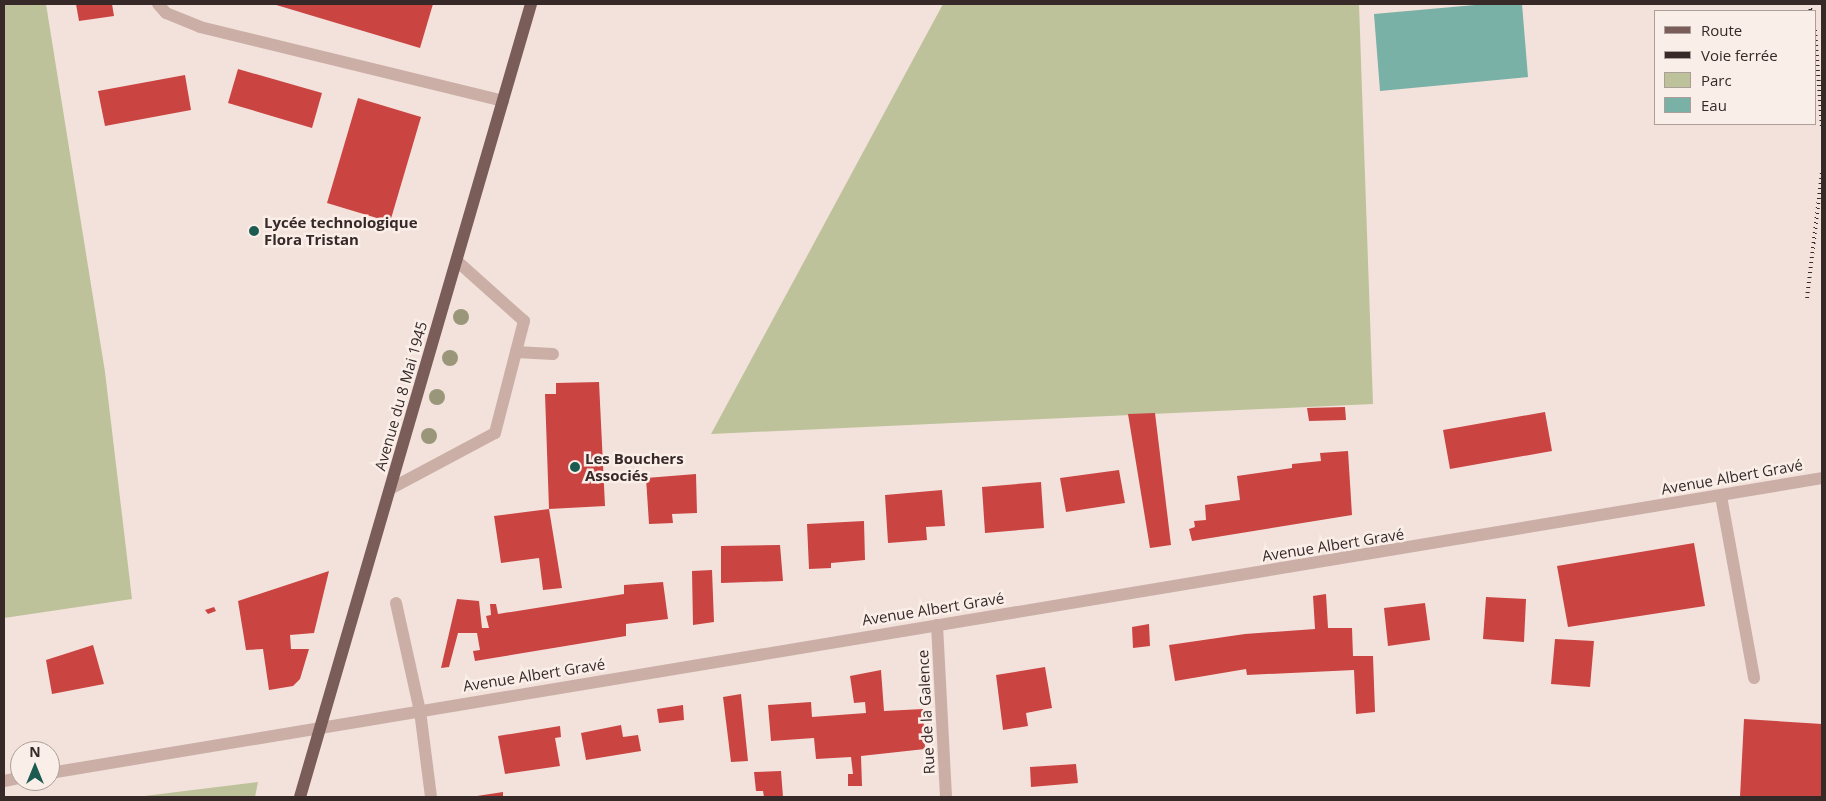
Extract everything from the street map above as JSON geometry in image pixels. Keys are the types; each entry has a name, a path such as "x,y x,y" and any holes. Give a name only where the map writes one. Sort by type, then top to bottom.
{"main road":[{"name":"Avenue du 8 Mai 1945","path":"300,797 531,4"}],"street":[{"path":"158,4 166,12 200,28 503,101"},
{"path":"390,489 495,433 524,321 457,261"},
{"path":"516,352 553,354"},
{"name":"Avenue Albert Gravé","path":"60,772 1822,478"},
{"path":"1720,496 1754,678"},
{"path":"396,603 420,711 432,797"},
{"name":"Rue de la Galence","path":"937,625 946,797"}],"green space":[{"path":"4,4 46,4 105,372 132,599 4,618"},
{"path":"943,4 1359,4 1373,404 711,434"},
{"path":"258,782 255,797 136,797"}],"water":[{"path":"1486,4 1522,4 1528,77 1380,91 1374,14"}],"building":[{"path":"76,4 112,4 114,16 79,21"},
{"path":"273,4 433,4 420,48"},
{"path":"238,69 322,93 312,128 228,103"},
{"path":"185,75 191,110 105,126 98,91"},
{"path":"358,98 421,117 390,222 327,203"},
{"name":"Les Bouchers Associés","path":"599,382 605,506 549,509 545,394 556,394 556,383"},
{"path":"1345,407 1346,420 1309,421 1307,408"},
{"path":"1545,412 1552,451 1450,469 1443,430"},
{"path":"1155,413 1171,545 1150,548 1128,414"},
{"path":"1348,451 1352,515 1192,541 1189,529 1195,527 1194,521 1206,520 1205,505 1240,500 1237,476 1292,468 1292,464 1321,461 1320,453"},
{"path":"1119,470 1125,503 1066,512 1060,478"},
{"path":"696,474 697,513 672,514 673,523 649,524 646,478"},
{"path":"1041,482 1044,528 985,533 982,487"},
{"path":"942,490 945,526 926,527 927,540 888,543 885,495"},
{"path":"549,509 562,588 543,590 539,558 501,563 494,516"},
{"path":"864,521 865,560 831,563 831,568 809,569 807,524"},
{"path":"1694,543 1705,606 1568,627 1557,566"},
{"path":"780,545 783,581 721,583 721,546"},
{"path":"712,570 714,622 693,625 692,571"},
{"path":"329,571 314,633 290,635 291,649 309,649 300,679 293,686 269,690 263,649 246,650 238,601"},
{"path":"663,582 668,619 626,624 626,636 475,661 473,651 480,650 477,633 458,633 449,667 441,668 457,599 479,601 482,628 489,628 486,616 491,615 490,604 496,604 498,614 624,594 624,585"},
{"path":"1326,594 1328,628 1352,628 1353,656 1373,656 1375,712 1356,714 1354,670 1247,675 1246,669 1175,681 1169,645 1245,634 1315,629 1313,596"},
{"path":"1486,597 1526,599 1524,642 1483,639"},
{"path":"1425,603 1430,640 1388,646 1384,608"},
{"path":"214,607 216,611 208,614 205,610"},
{"path":"1149,624 1150,646 1133,648 1132,627"},
{"path":"1555,639 1594,641 1590,687 1551,684"},
{"path":"93,645 104,684 52,694 46,660"},
{"path":"1045,667 1052,708 1026,713 1028,726 1003,730 996,675"},
{"path":"881,670 884,711 923,709 925,749 861,756 862,786 848,786 848,774 853,774 851,757 816,759 814,738 771,741 768,705 811,702 812,717 866,713 865,702 854,703 850,676"},
{"path":"741,694 748,761 731,762 723,697"},
{"path":"683,705 684,720 659,723 657,709"},
{"path":"1744,719 1822,724 1822,797 1740,797"},
{"path":"621,725 623,737 638,735 641,751 586,760 581,733"},
{"path":"560,726 561,737 555,738 560,766 505,774 498,736"},
{"path":"1076,764 1078,783 1031,787 1030,767"},
{"path":"781,771 783,797 764,797 763,791 756,791 754,772"},
{"path":"503,792 503,797 477,797 477,796"}],"railway":[{"path":"1809,4 1811,10"},
{"path":"1816,44 1822,127"},
{"path":"1807,298 1822,173"}],"place":[{"name":"Lycée technologique Flora Tristan","path":"254,231"},
{"name":"Les Bouchers Associés","path":"575,467"}]}
